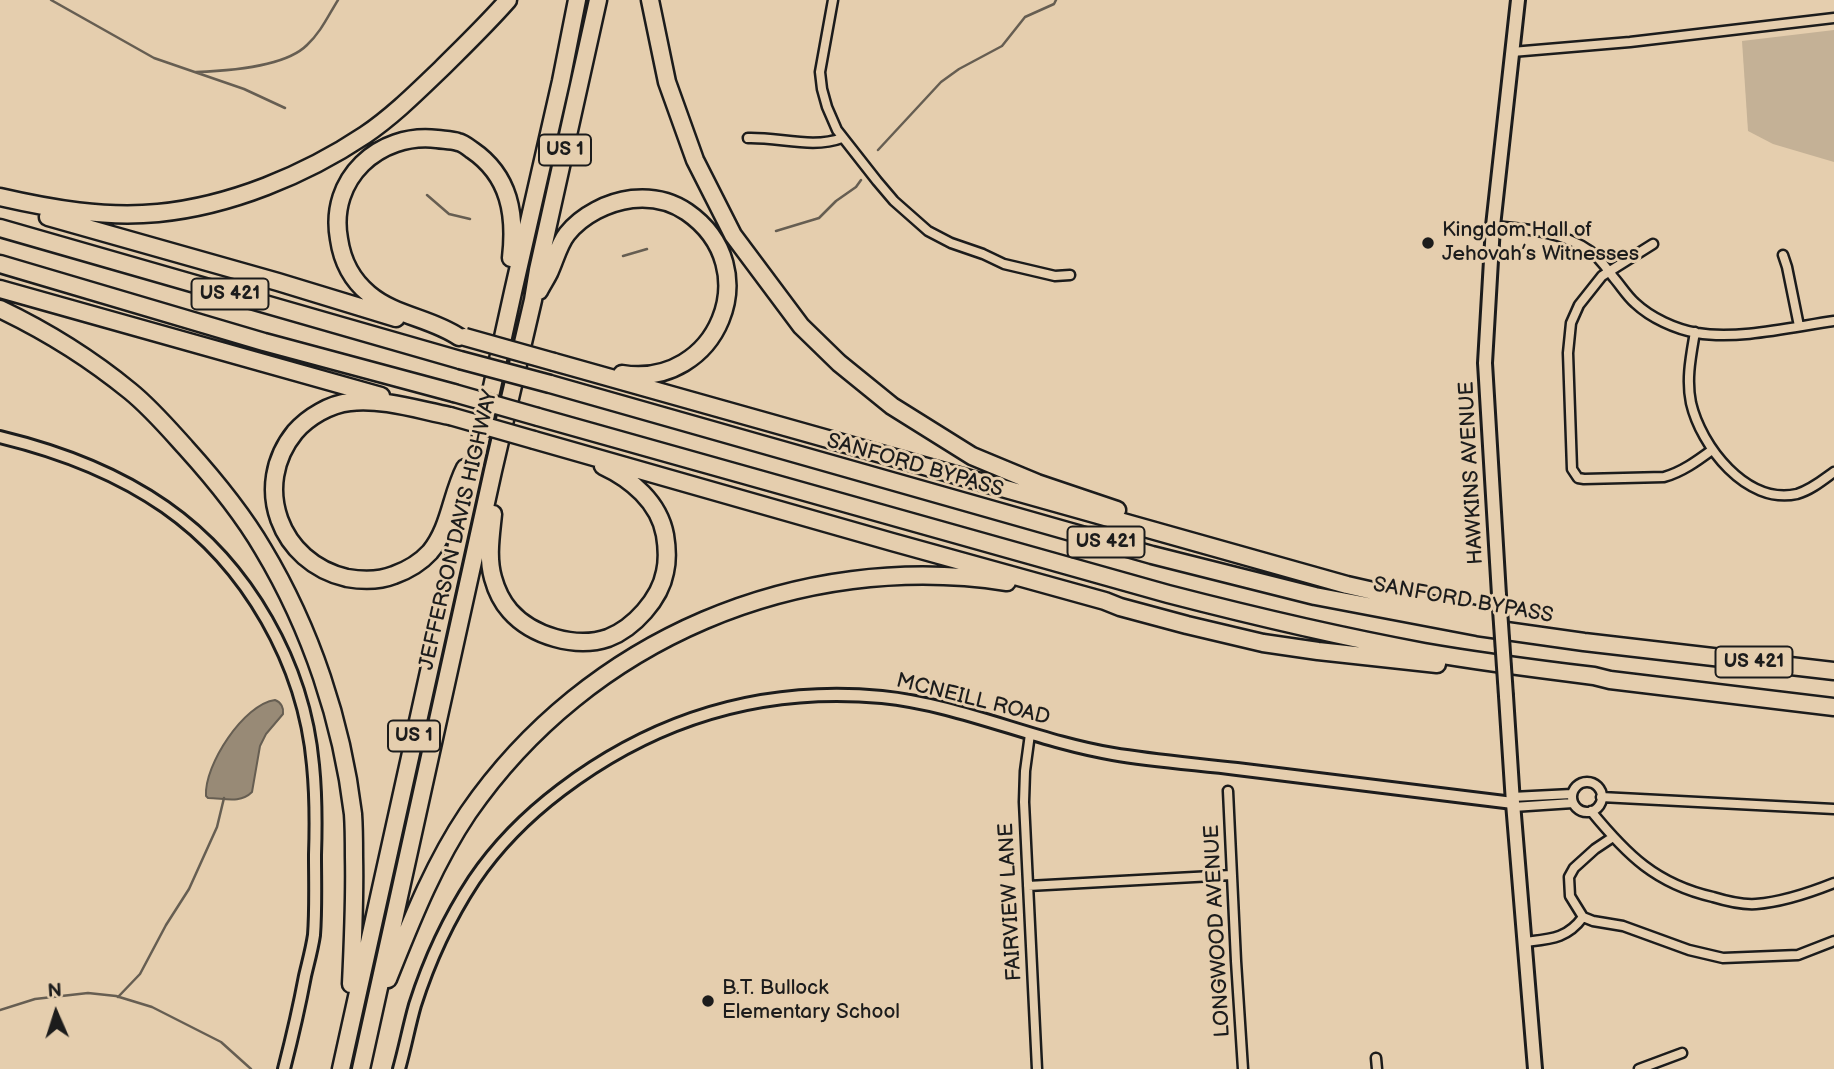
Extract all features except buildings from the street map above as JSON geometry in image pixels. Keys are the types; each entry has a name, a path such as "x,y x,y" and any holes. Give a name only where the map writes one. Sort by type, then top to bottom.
{"highway":[{"path":"0,197 73,212 158,213 204,205 260,188 309,167 365,135 406,103 508,0"},
{"name":"JEFFERSON DAVIS HIGHWAY","path":"341,1069 578,0"},
{"name":"JEFFERSON DAVIS HIGHWAY","path":"361,1069 598,0"},
{"path":"650,0 671,95 695,160 733,235 801,326 839,363 892,406 972,456 1037,483 1216,544 1227,551"},
{"path":"462,337 390,307 369,294 347,267 340,249 338,208 343,192 358,167 378,150 402,140 429,138 459,142 486,159 500,178 513,220 510,268 513,292"},
{"path":"533,300 549,274 566,235 601,207 623,201 642,198 664,201 681,208 707,230 717,243 723,258 729,288 723,315 710,339 688,362 654,375 626,375 554,362"},
{"path":"0,204 462,337 1347,585 1460,611 1674,653"},
{"name":"SANFORD BYPASS","path":"0,228 1140,552 1251,580 1339,600 1478,626 1674,653 1834,671"},
{"name":"US 421","path":"0,264 264,342 538,416 1168,594 1252,615 1424,652 1495,664 1834,707"},
{"path":"0,289 1120,607"},
{"path":"0,309 60,342 130,391 160,419 213,478 241,516 263,549 289,599 310,644 332,710 345,761 353,816 355,905 350,1027"},
{"path":"450,416 375,402 347,402 318,413 300,427 287,443 277,466 274,485 275,506 281,526 299,552 327,572 355,579 383,580 405,570 418,562 434,545 449,515 463,472 479,445"},
{"path":"493,471 489,552 492,576 510,611 528,626 554,638 583,642 607,638 628,626 646,610 665,574 668,551 664,529 653,507 637,487 615,472 538,441"},
{"path":"369,1027 427,885 485,790 526,742 602,678 648,648 742,604 830,583 879,577 921,575 978,578 1034,587 1263,643 1591,682 1609,680"}],"main road":[{"name":"HAWKINS AVENUE","path":"1518,0 1493,226 1485,363 1513,802 1535,1069"}],"street":[{"path":"833,0 820,72 827,107 842,138 894,201 928,231 951,243 1004,264 1055,276 1070,275"},
{"path":"1512,52 1630,42 1834,18"},
{"path":"748,138 816,143 842,138"},
{"path":"1493,226 1543,231 1576,243 1593,253 1634,303 1672,325 1695,332 1735,335 1834,321"},
{"path":"1653,244 1609,272 1594,285 1579,305 1572,323 1568,367 1574,474 1584,479 1664,477 1698,461 1712,450"},
{"path":"1783,255 1799,326"},
{"path":"1695,332 1689,368 1692,404 1698,424 1724,466 1767,493 1784,495 1799,493 1815,486 1834,472"},
{"path":"0,437 49,450 86,464 165,507 207,542 243,584 278,639 304,715 313,764 316,815 314,935 284,1069"},
{"name":"MCNEILL ROAD","path":"400,1069 415,1006 430,963 448,924 475,879 509,836 545,802 586,771 632,744 662,729 729,707 770,699 848,695 886,698 942,708 1030,734 1112,754 1513,802"},
{"name":"FAIRVIEW LANE","path":"1030,734 1024,802 1037,1069"},
{"path":"1589,782 1597,786 1601,797 1600,805 1591,811 1581,811 1572,799 1573,789 1580,783 1589,782"},
{"name":"LONGWOOD AVENUE","path":"1227,791 1243,1069"},
{"path":"1601,797 1834,809"},
{"path":"1513,802 1572,799"},
{"path":"1591,811 1638,861 1664,881 1692,893 1755,904 1803,895 1834,883"},
{"path":"1613,837 1574,868 1569,877 1570,896 1583,917 1623,926 1689,950 1723,958 1798,955 1834,941"},
{"path":"1028,886 1231,874"},
{"path":"1525,942 1566,934 1575,929 1583,917"},
{"path":"1639,1069 1682,1053"},
{"path":"1377,1058 1377,1069"}],"shaded area":[{"path":"1834,30 1834,162 1773,144 1748,131 1742,41"},
{"path":"275,700 282,706 283,714 266,734 260,746 252,792 232,800 208,798 207,783 212,768 228,738 251,712"}],"waterway":[{"path":"51,0 154,58 244,89 285,108"},
{"path":"196,72 270,63 297,52 316,35 338,0"},
{"path":"878,150 941,82 1002,46 1025,17 1054,4 1056,0"},
{"path":"776,231 819,218 861,180"},
{"path":"427,195 449,214 470,219"},
{"path":"623,256 647,249"},
{"path":"118,997 140,974 189,889 217,827 224,798"},
{"path":"0,1010 35,999 88,993 116,996 152,1007 221,1042 251,1069"}],"place":[{"name":"Kingdom Hall of Jehovah’s Witnesses","path":"1428,243"},
{"name":"B.T. Bullock Elementary School","path":"708,1001"}]}
